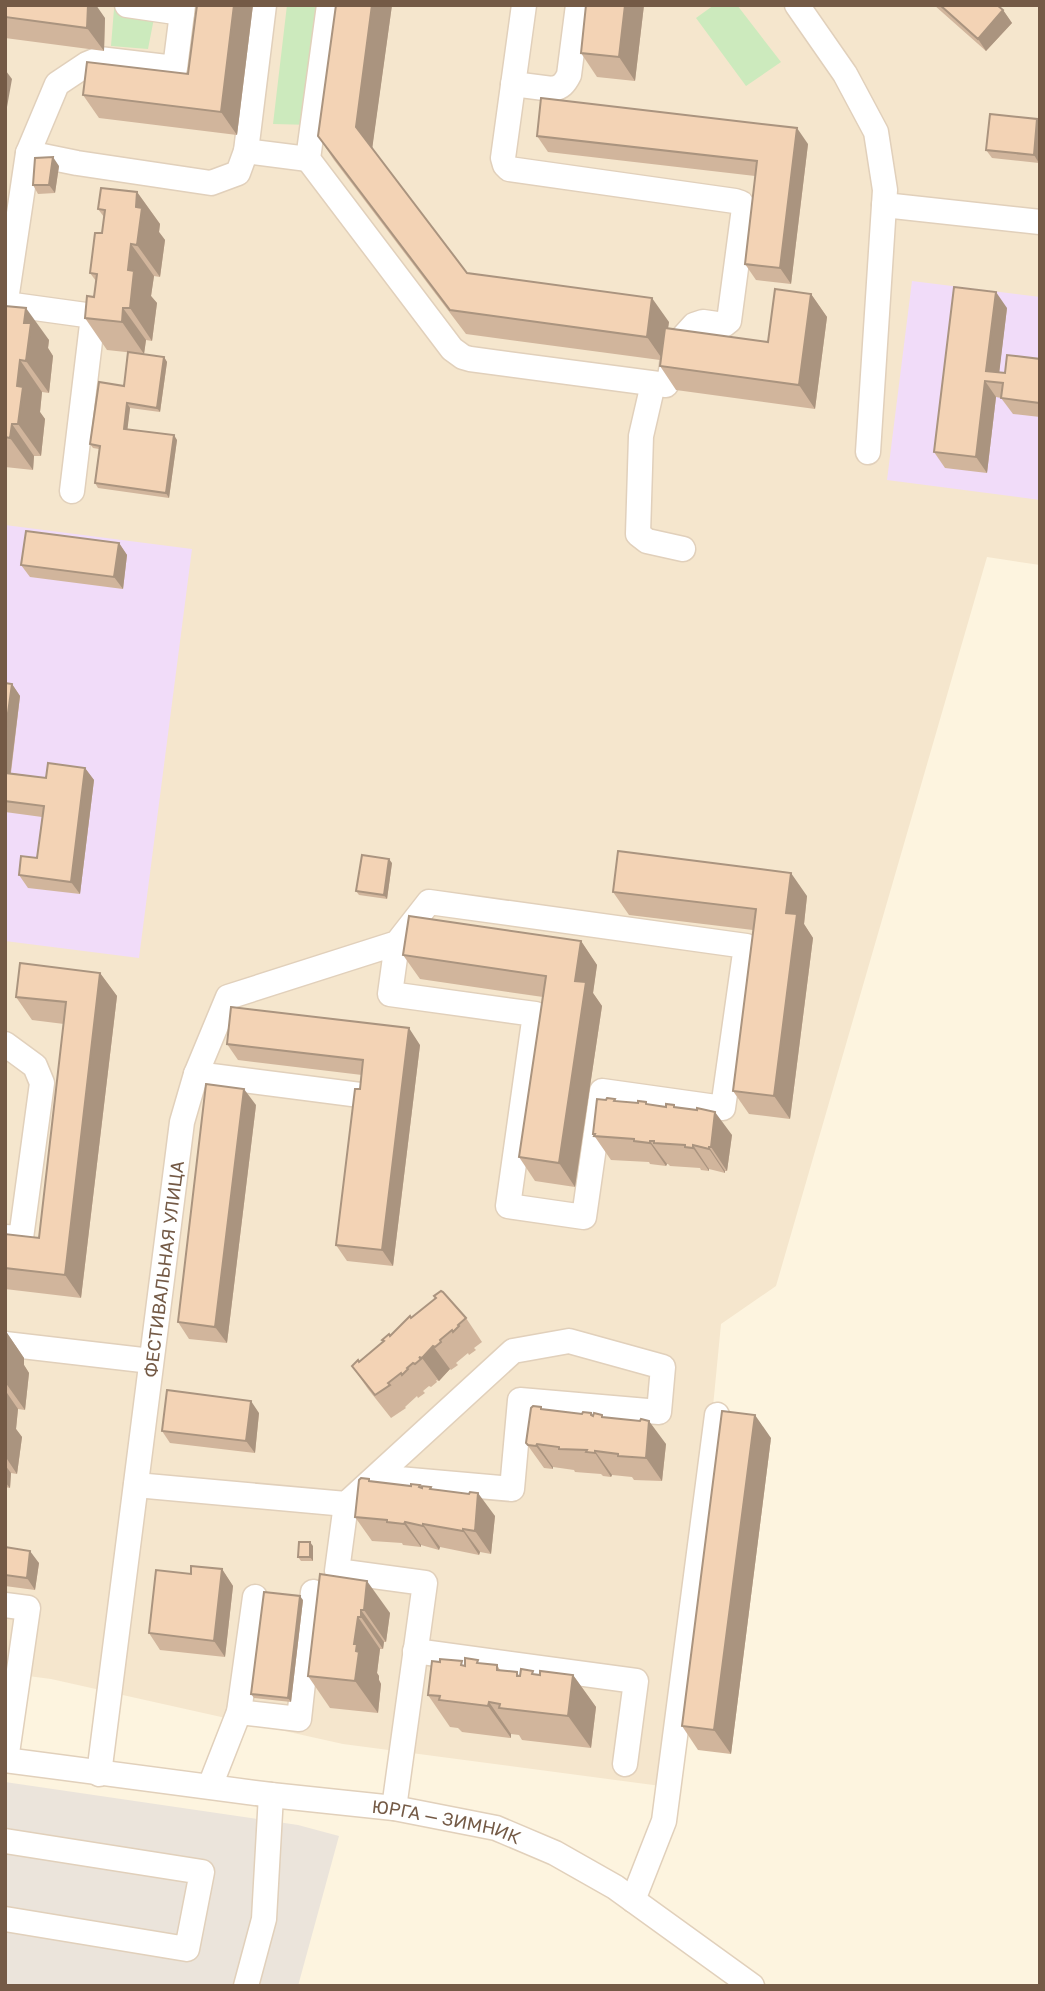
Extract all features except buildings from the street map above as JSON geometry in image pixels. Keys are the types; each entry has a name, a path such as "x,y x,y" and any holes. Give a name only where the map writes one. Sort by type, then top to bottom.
{"street":[{"path":"93,316 6,305 28,153 57,84 87,64 99,60 175,68 183,9 127,5"},
{"path":"242,162 264,5"},
{"path":"329,5 308,159 457,354 470,359 666,385 675,346 694,325 724,325 729,321 744,208 741,203 735,201 509,169 503,158 524,5"},
{"path":"513,84 552,89 565,83 569,75 578,5"},
{"path":"797,5 845,75 876,132 885,190 868,452"},
{"path":"28,153 115,181 211,183 242,162 308,159"},
{"path":"884,205 1040,222"},
{"path":"72,491 97,291"},
{"path":"653,384 641,436 638,534 647,541 683,549"},
{"path":"429,902 746,946 723,1108 602,1091 584,1217 508,1206 535,1014 390,994 397,943 429,902"},
{"name":"ФЕСТИВАЛЬНАЯ УЛИЦА","path":"99,1774 182,1122 196,1074 228,997 397,943"},
{"path":"5,1044 35,1066 41,1083 21,1238 5,1237"},
{"path":"196,1074 360,1095"},
{"path":"376,1477 512,1489 520,1400 659,1412 663,1367 569,1341 513,1351 346,1504 337,1571 425,1583 394,1808"},
{"path":"5,1344 152,1361"},
{"path":"633,1900 664,1821 717,1415"},
{"path":"136,1485 346,1504"},
{"path":"239,1712 299,1719 313,1592"},
{"path":"211,1786 239,1712 255,1597"},
{"path":"5,1605 28,1608 6,1760"},
{"path":"415,1651 636,1681 625,1764"},
{"name":"ЮРГА — ЗИМНИК","path":"6,1760 271,1796 394,1808 496,1828 555,1853 615,1887 752,1986"},
{"path":"246,1986 264,1919 271,1796"},
{"path":"5,1841 202,1872 187,1949 5,1919"}],"shaded area":[{"path":"5,5 1040,5 1040,565 987,557 776,1286 721,1324 676,1788 343,1744 51,1679 5,1673"},
{"path":"912,281 1040,297 1040,500 887,480"},
{"path":"5,525 192,549 139,958 5,941"},
{"path":"5,1782 298,1825 339,1836 298,1986 5,1986"}],"green space":[{"path":"287,5 326,5 313,125 273,124"},
{"path":"714,5 737,5 781,62 746,86 696,18"},
{"path":"114,9 155,13 148,49 111,46"}]}
